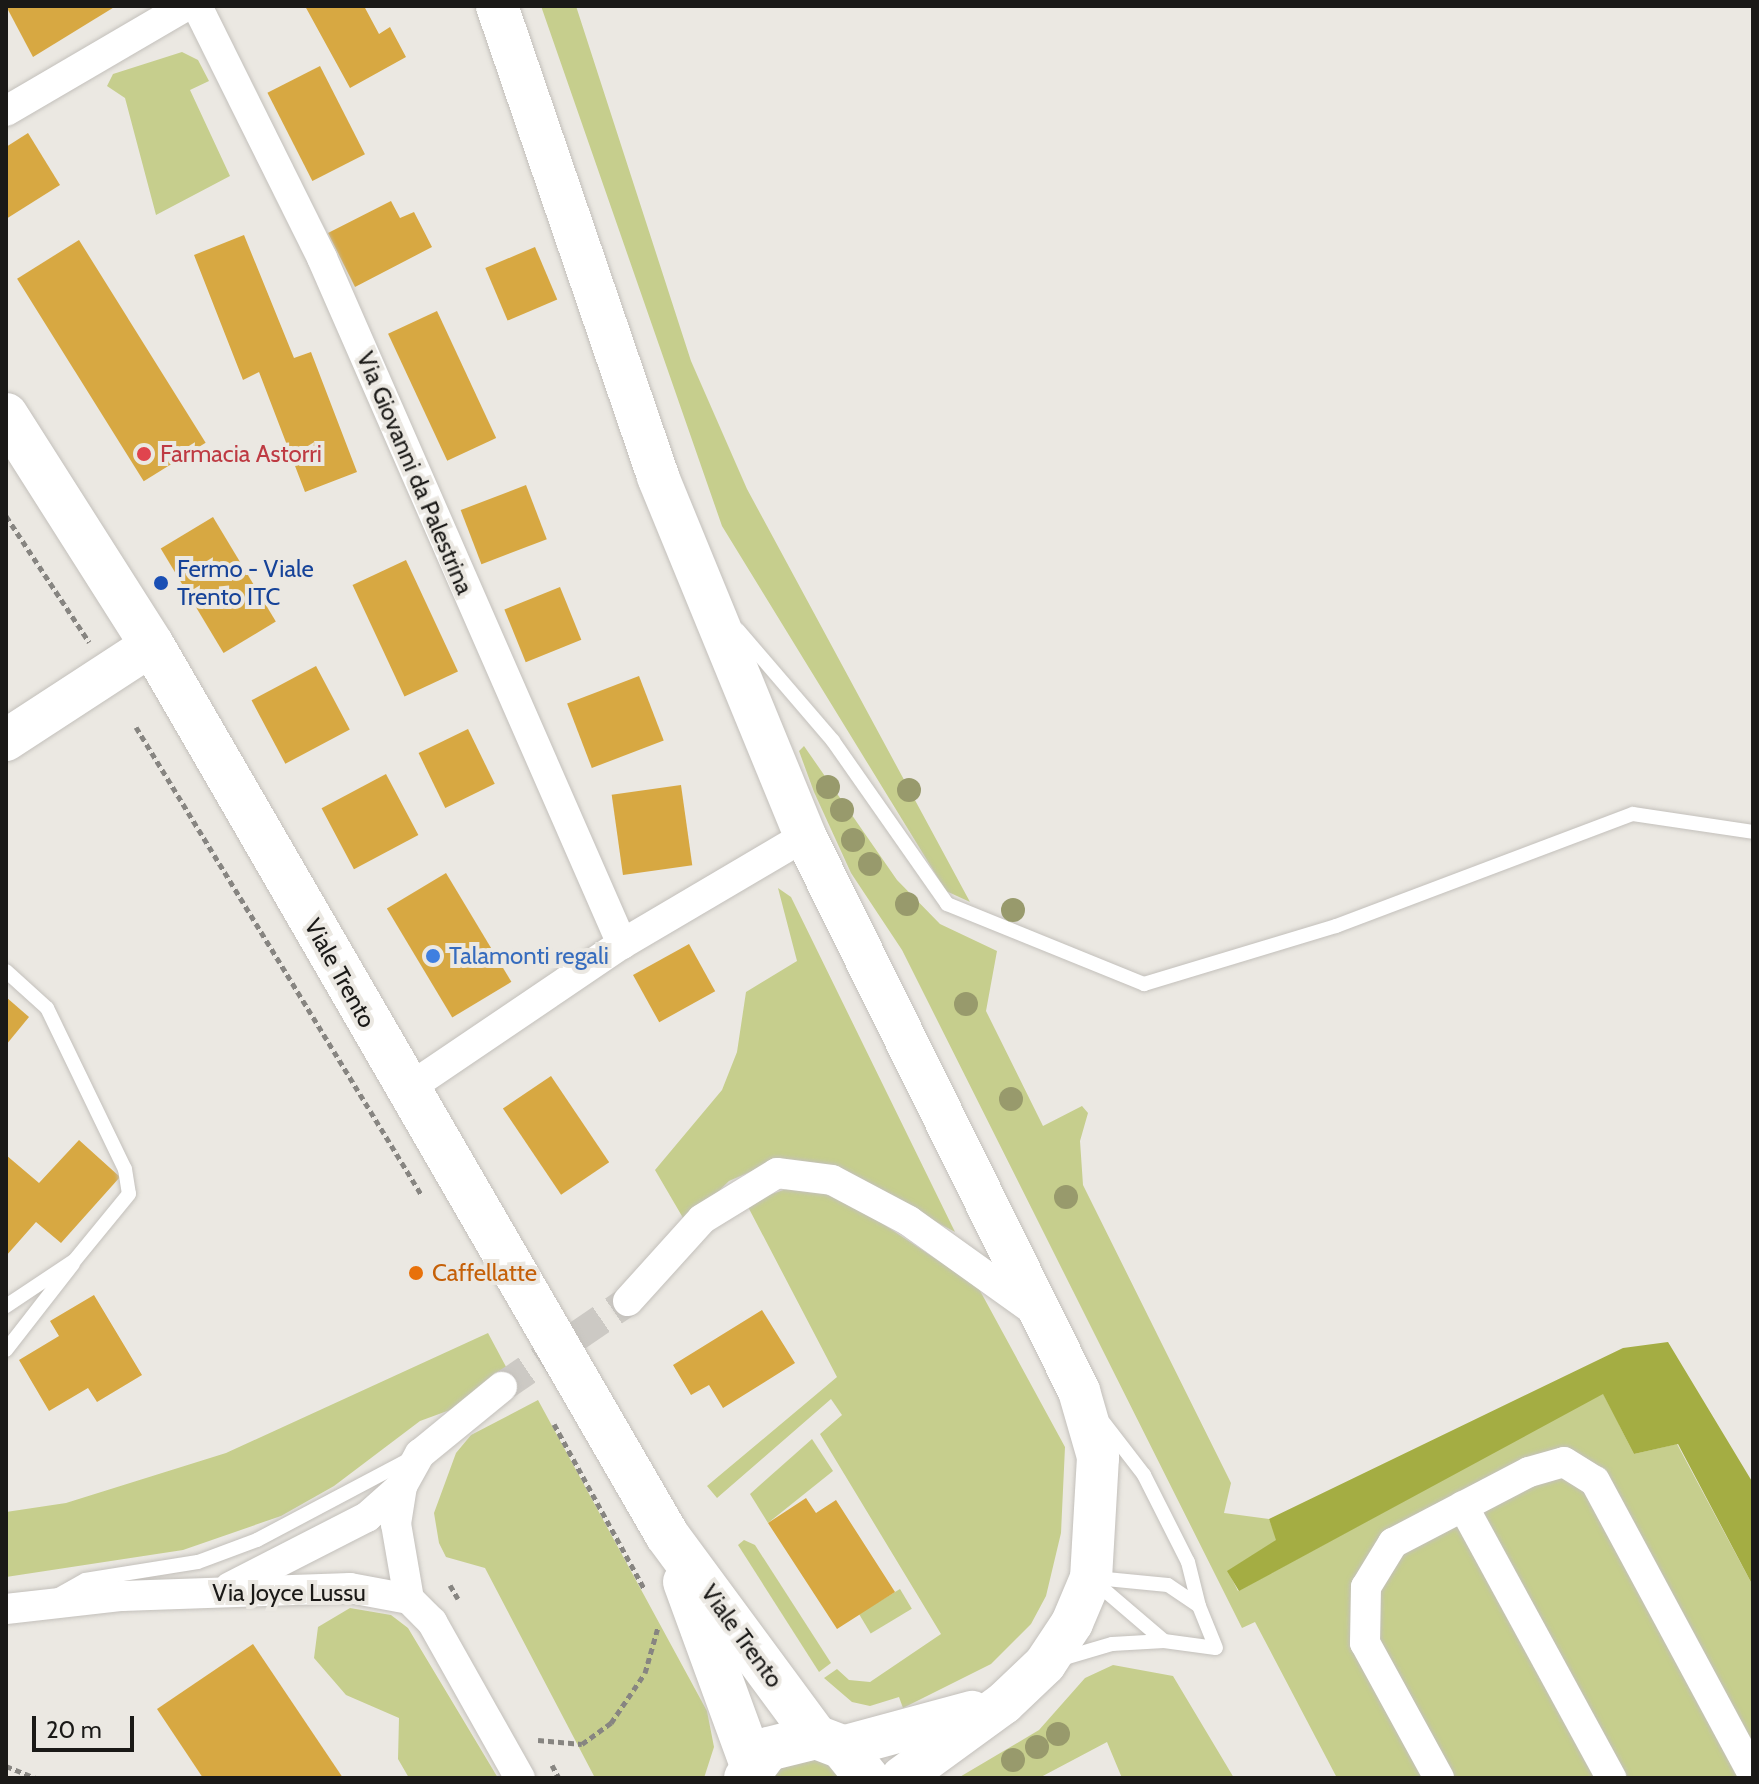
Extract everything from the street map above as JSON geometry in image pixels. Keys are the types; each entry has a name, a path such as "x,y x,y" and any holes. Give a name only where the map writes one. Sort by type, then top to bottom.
{"main road":[{"name":"Viale Trento","path":"6,415 152,645 406,1090 667,1535 842,1754"},
{"name":"Viale Trento","path":"667,1535 749,1772 784,1740 842,1754"}],"street":[{"path":"6,111 186,6"},
{"name":"Via Giovanni da Palestrina","path":"197,6 322,258 622,944"},
{"path":"497,6 658,477 805,836 1079,1391 1098,1457 1091,1578 1045,1664 1004,1703 901,1778"},
{"path":"6,740 152,645"},
{"path":"406,1090 622,944 805,836"},
{"path":"628,1301 702,1219 740,1189 777,1173 832,1180 909,1221 1043,1316"},
{"path":"502,1387 420,1454 402,1486 396,1524 409,1599 432,1622 520,1778"},
{"path":"1439,1778 1365,1643 1366,1587 1393,1543 1463,1506 1564,1462 1595,1481 1753,1774"},
{"path":"218,1593 318,1546 402,1486"},
{"path":"1463,1506 1611,1778"},
{"name":"Via Joyce Lussu","path":"6,1609 44,1603 350,1588 409,1599"},
{"path":"842,1754 1004,1703"}],"lane":[{"path":"704,591 833,741 947,904 1144,984 1336,926 1633,814 1753,832"},
{"path":"6,971 47,1008 125,1169 129,1194 6,1350"},
{"path":"6,1306 75,1260"},
{"path":"1045,1664 1112,1644 1164,1641 1216,1648 1199,1606 1188,1562 1144,1475 1079,1391"},
{"path":"44,1603 85,1580 198,1562 257,1540 420,1454"},
{"path":"1091,1578 1130,1576 1168,1585 1199,1606"},
{"path":"1091,1578 1164,1641"}],"path":[{"path":"6,516 97,655"},
{"path":"136,727 426,1203"},
{"path":"551,1418 653,1605"},
{"path":"538,1740 582,1744 611,1723 645,1673 661,1618 668,1631"},
{"path":"6,1766 36,1778"}],"green space":[{"path":"541,6 576,6 691,361 747,489 970,902 946,891 722,526"},
{"path":"182,52 198,60 209,81 190,90 230,176 156,215 125,98 107,86 113,74"},
{"path":"804,746 897,880 940,924 997,951 986,1011 1043,1126 1082,1106 1088,1113 1080,1141 1083,1185 1231,1483 1224,1513 1269,1519 1277,1540 1228,1571 1238,1591 1603,1393 1634,1454 1677,1444 1753,1586 1753,1778 1337,1778 1255,1622 1242,1628 902,950 851,873 814,792 799,751"},
{"path":"778,888 791,897 955,1232 834,1167 777,1160 729,1181 686,1223 655,1170 722,1090 737,1052 746,992 797,961"},
{"path":"792,1187 826,1192 871,1216 978,1287 1065,1447 1061,1533 1046,1596 1031,1624 991,1664 903,1708 899,1697 870,1706 852,1702 824,1678 837,1669 849,1680 870,1682 941,1634 820,1434 842,1415 831,1399 717,1498 707,1486 837,1377 746,1203"},
{"path":"488,1333 511,1376 480,1399 420,1421 334,1486 281,1516 183,1550 6,1577 6,1512 66,1503 226,1453"},
{"path":"1668,1342 1753,1483 1753,1586 1678,1444 1634,1454 1603,1394 1239,1591 1227,1571 1276,1540 1269,1519 1623,1348"},
{"path":"538,1400 707,1711 714,1747 704,1778 595,1778 485,1568 446,1557 439,1543 434,1513 456,1453 471,1435"},
{"path":"812,1439 833,1471 768,1523 750,1494"},
{"path":"744,1540 755,1545 831,1663 819,1672 738,1545"},
{"path":"900,1589 912,1609 871,1633 859,1614"},
{"path":"350,1608 391,1615 408,1628 498,1778 409,1778 398,1759 399,1718 346,1695 314,1658 318,1627"},
{"path":"1113,1665 1173,1676 1234,1778 1122,1778 1107,1742 1039,1778 958,1778 1039,1730 1085,1678"},
{"path":"809,1747 854,1778 759,1778"}],"building":[{"path":"6,6 116,6 33,57"},
{"path":"305,6 364,6 379,34 390,27 406,57 350,88"},
{"path":"320,66 365,154 312,181 267,93"},
{"path":"28,133 60,185 6,219 6,147"},
{"path":"391,201 400,218 414,212 432,247 355,287 328,233"},
{"path":"244,235 294,358 311,352 357,472 305,492 259,372 243,380 194,255"},
{"path":"79,240 206,443 144,481 17,279"},
{"path":"535,247 557,299 508,321 485,268"},
{"path":"437,311 496,438 447,461 388,334"},
{"path":"526,485 547,539 481,564 461,510"},
{"path":"213,517 276,622 224,653 161,548"},
{"path":"406,560 458,671 405,696 353,585"},
{"path":"560,587 581,640 526,662 504,609"},
{"path":"316,666 350,730 285,764 252,700"},
{"path":"639,676 664,740 592,768 567,704"},
{"path":"468,729 495,784 445,808 419,753"},
{"path":"386,774 418,835 354,869 322,808"},
{"path":"681,785 692,865 623,875 612,795"},
{"path":"446,873 511,982 452,1017 387,909"},
{"path":"689,944 715,991 659,1022 633,975"},
{"path":"6,997 29,1017 6,1045"},
{"path":"551,1076 609,1162 561,1195 503,1108"},
{"path":"79,1140 120,1177 61,1243 36,1222 6,1256 6,1155 39,1183"},
{"path":"94,1295 142,1375 97,1402 88,1388 49,1411 19,1360 59,1336 50,1321"},
{"path":"762,1310 795,1363 723,1408 709,1385 691,1395 673,1365"},
{"path":"806,1498 816,1513 836,1500 895,1592 837,1629 768,1523"},
{"path":"253,1644 343,1778 203,1778 157,1709"}],"tunnel":[{"path":"502,1387 628,1301"}],"place":[{"name":"Farmacia Astorri","path":"144,454"},
{"name":"Fermo - Viale Trento ITC","path":"161,583"},
{"name":"Talamonti regali","path":"433,956"},
{"name":"Caffellatte","path":"416,1273"}]}
